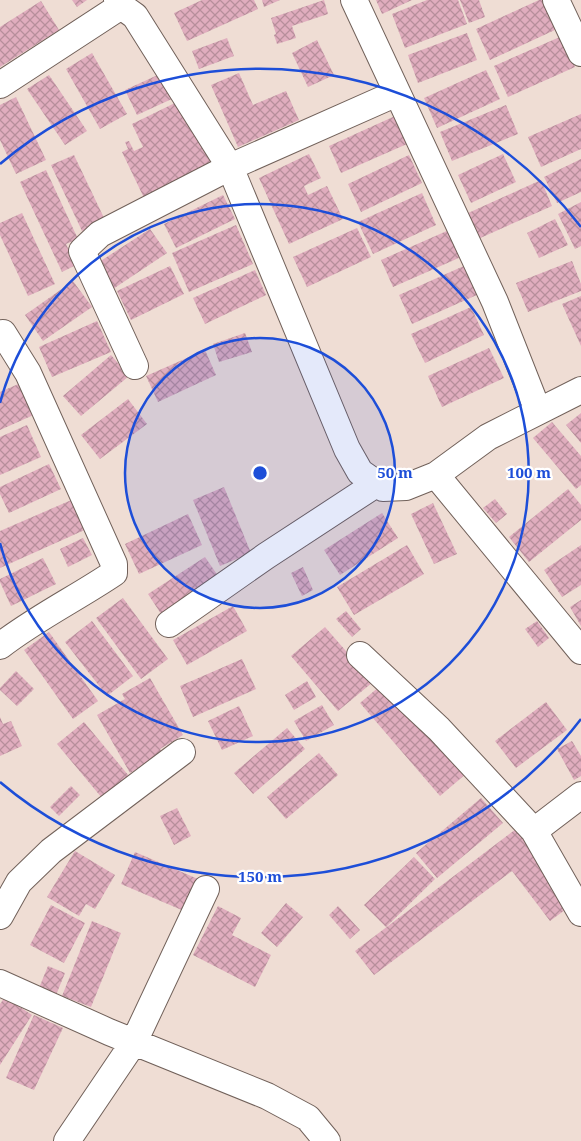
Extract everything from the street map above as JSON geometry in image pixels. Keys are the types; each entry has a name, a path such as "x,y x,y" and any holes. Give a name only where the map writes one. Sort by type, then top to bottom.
{"street":[{"path":"354,0 495,302 538,411"},
{"path":"0,85 119,3 135,16 230,167 347,449 360,472 383,488 406,487 436,475 488,437 581,390"},
{"path":"566,4 581,53"},
{"path":"135,366 82,251 100,234 230,167 397,93"},
{"path":"3,333 28,373 114,564 114,573 21,630 3,638"},
{"path":"436,475 581,651"},
{"path":"169,624 266,556 376,484"},
{"path":"360,655 439,728 534,831 581,913"},
{"path":"0,916 19,882 51,851 182,752"},
{"path":"534,831 581,796"},
{"path":"67,1141 134,1042 206,889"},
{"path":"0,983 134,1042 267,1096 308,1118 327,1141"}],"building":[{"path":"72,0 87,0 77,7"},
{"path":"202,0 254,0 258,9 187,41 174,13"},
{"path":"262,0 280,0 264,7"},
{"path":"324,0 328,14 292,26 296,38 277,44 271,18"},
{"path":"376,0 412,0 382,14"},
{"path":"427,0 458,0 467,24 405,48 392,14"},
{"path":"460,0 479,0 485,17 469,23"},
{"path":"539,0 544,0 557,29 490,60 476,29"},
{"path":"41,1 59,30 0,67 0,27"},
{"path":"467,33 477,60 418,83 408,55"},
{"path":"562,36 575,67 508,97 494,66"},
{"path":"227,38 234,56 199,69 192,51"},
{"path":"317,40 334,75 308,87 292,53"},
{"path":"92,53 127,114 100,129 66,69"},
{"path":"486,70 500,99 437,128 424,98"},
{"path":"162,73 174,98 137,115 125,90"},
{"path":"239,73 253,105 286,91 299,120 238,147 211,85"},
{"path":"49,75 87,131 65,145 27,89"},
{"path":"16,97 46,160 16,174 0,140 0,105"},
{"path":"181,100 214,168 145,200 122,152 128,149 125,142 129,141 134,151 143,147 132,124"},
{"path":"506,105 518,134 452,161 440,132"},
{"path":"581,114 581,149 541,167 528,137"},
{"path":"395,116 407,144 341,173 329,146"},
{"path":"309,154 321,178 304,186 308,195 327,186 343,219 289,244 259,178"},
{"path":"503,154 516,182 471,203 458,175"},
{"path":"74,155 105,220 82,231 51,165"},
{"path":"409,155 422,183 361,212 348,184"},
{"path":"581,159 581,192 557,203 544,177"},
{"path":"46,170 78,239 66,244 76,265 62,272 20,182"},
{"path":"541,180 552,206 478,239 466,214"},
{"path":"422,193 436,225 373,254 358,222"},
{"path":"223,195 235,219 176,248 164,224"},
{"path":"581,202 581,246 575,249 558,214"},
{"path":"22,213 55,284 28,296 0,235 0,223"},
{"path":"555,219 568,245 539,258 527,233"},
{"path":"236,225 253,264 189,292 172,253"},
{"path":"357,228 371,257 307,287 293,257"},
{"path":"150,229 167,253 113,289 96,264"},
{"path":"449,230 461,257 393,287 381,260"},
{"path":"572,261 581,284 581,291 528,312 516,283"},
{"path":"466,265 479,294 412,324 399,295"},
{"path":"170,266 184,294 131,320 117,291"},
{"path":"255,270 266,295 205,324 193,298"},
{"path":"73,281 92,307 43,341 25,315"},
{"path":"581,296 581,346 562,304"},
{"path":"471,307 484,335 425,363 411,334"},
{"path":"97,321 111,352 52,377 39,347"},
{"path":"245,333 252,352 219,362 213,344"},
{"path":"489,348 504,378 442,407 428,376"},
{"path":"205,350 216,375 158,402 146,376"},
{"path":"111,355 129,376 81,416 63,396"},
{"path":"23,382 38,413 0,430 0,392"},
{"path":"128,399 147,424 100,459 81,435"},
{"path":"581,413 581,443 566,425"},
{"path":"552,422 581,456 581,485 576,489 533,438"},
{"path":"27,425 41,457 0,475 0,437"},
{"path":"49,464 61,489 9,513 0,494 0,487"},
{"path":"224,487 251,553 220,566 193,500"},
{"path":"568,489 581,505 581,520 529,562 509,537"},
{"path":"76,498 89,528 0,568 0,531"},
{"path":"495,499 507,514 496,523 483,508"},
{"path":"433,503 457,554 434,564 411,514"},
{"path":"382,513 398,538 340,575 324,550"},
{"path":"188,514 202,545 139,574 125,544"},
{"path":"83,538 92,555 68,567 60,549"},
{"path":"407,545 424,574 354,615 337,587"},
{"path":"581,545 581,585 562,597 544,570"},
{"path":"205,557 223,583 165,620 148,594"},
{"path":"43,558 56,584 11,606 0,579"},
{"path":"303,567 313,590 302,596 291,573"},
{"path":"123,598 168,659 141,679 96,618"},
{"path":"581,600 581,626 570,607"},
{"path":"233,606 247,631 187,665 173,640"},
{"path":"346,611 361,629 352,637 336,619"},
{"path":"92,621 133,676 107,696 65,642"},
{"path":"537,621 549,638 538,647 525,629"},
{"path":"325,627 373,682 338,711 291,656"},
{"path":"49,632 98,701 73,719 24,650"},
{"path":"242,659 256,689 193,717 180,686"},
{"path":"16,671 34,689 17,706 0,690"},
{"path":"150,678 183,735 160,749 163,754 130,773 97,715 125,699 122,694"},
{"path":"387,680 467,773 440,796 360,703"},
{"path":"307,681 316,697 294,710 285,695"},
{"path":"546,702 567,730 516,768 495,741"},
{"path":"322,705 334,725 306,741 294,721"},
{"path":"239,706 253,736 222,750 208,721"},
{"path":"0,717 3,724 11,721 22,746 0,756"},
{"path":"84,722 129,776 102,798 57,744"},
{"path":"287,728 305,749 253,794 234,773"},
{"path":"572,741 581,756 581,776 574,780 557,749"},
{"path":"319,753 338,775 286,819 267,797"},
{"path":"71,786 80,795 59,816 50,807"},
{"path":"481,798 503,823 437,878 416,853"},
{"path":"177,808 191,836 174,845 160,816"},
{"path":"516,829 573,904 550,921 512,871 374,975 355,951"},
{"path":"75,851 115,875 95,909 86,904 79,916 47,897"},
{"path":"135,852 198,879 184,911 121,884"},
{"path":"414,857 435,879 386,927 364,905"},
{"path":"286,903 303,917 277,947 261,933"},
{"path":"51,905 85,923 64,963 30,945"},
{"path":"218,906 241,918 232,935 271,955 255,987 193,955"},
{"path":"338,906 360,930 350,939 329,915"},
{"path":"92,921 121,933 91,1007 62,996"},
{"path":"48,966 65,973 56,995 39,988"},
{"path":"5,997 32,1015 0,1065 0,1004"},
{"path":"34,1015 63,1028 34,1090 6,1078"}]}
